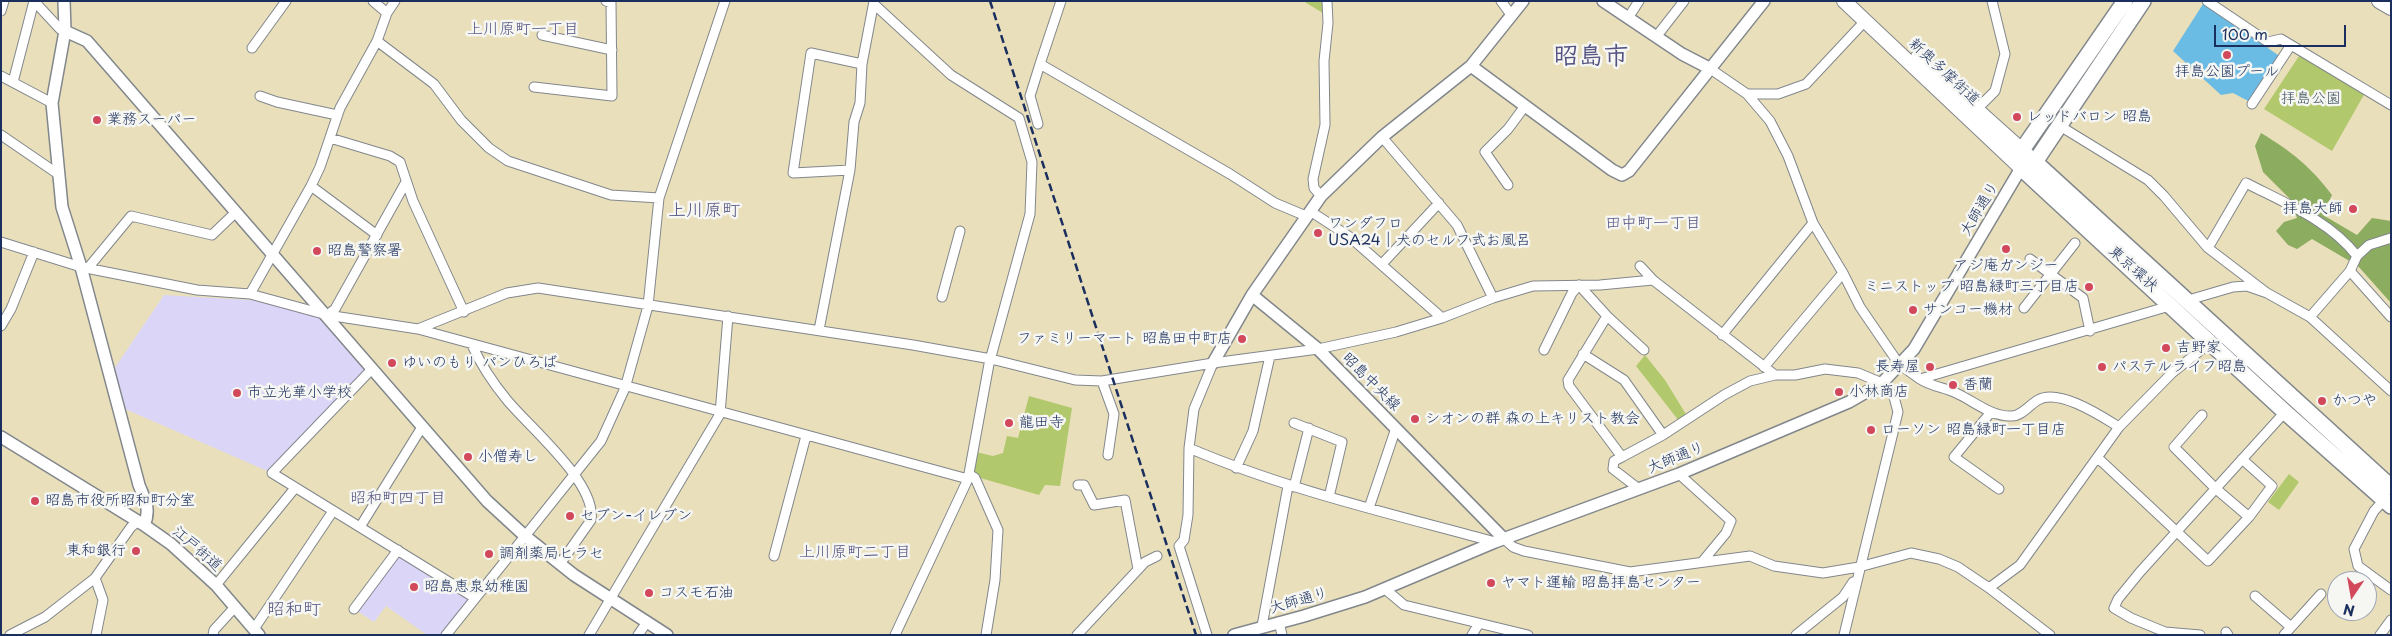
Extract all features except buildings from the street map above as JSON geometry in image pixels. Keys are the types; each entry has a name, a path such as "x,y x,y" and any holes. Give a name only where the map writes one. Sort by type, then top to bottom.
{"highway":[{"path":"2125,1 2022,150 2028,165 2060,126 2143,1"},
{"name":"東京環状","path":"2028,165 2187,300 2388,498"},
{"name":"東京環状","path":"2028,165 2285,412 2388,498"}],"main road":[{"name":"新奥多摩街道","path":"1844,1 2028,165"},
{"name":"新奥多摩街道","path":"1858,1 2022,150"},
{"path":"2379,1 2391,8"}],"street":[{"path":"1,11 4,1"},
{"path":"34,1 60,29 87,41 327,314 372,369 487,501 525,536 560,564 668,635"},
{"path":"13,82 34,1"},
{"path":"10,635 44,617 95,578 131,527 141,523 148,517 148,506 139,485 85,268 62,206 52,103 65,32 64,1"},
{"path":"252,48 286,1"},
{"path":"373,1 387,13"},
{"path":"250,294 311,186 337,115 377,41 387,13 395,1"},
{"path":"534,87 612,96 611,3 606,1"},
{"path":"446,635 601,441 625,388 648,306 659,198 725,1"},
{"path":"1038,124 1030,96 1061,1"},
{"path":"1322,196 1314,188 1313,178 1325,126 1324,61 1328,23 1327,1"},
{"path":"1500,1 1512,16"},
{"path":"1207,635 1179,546 1184,540 1188,515 1188,448 1194,409 1213,363 1252,295 1322,196 1382,137 1472,66 1523,1"},
{"path":"1603,1 1682,54 1709,68 1747,94 1770,121 1788,156 1812,223 1843,273 1860,307 1899,364 1931,386 1954,392 2002,416 2015,416 2040,399 2060,398 2081,405 2120,427"},
{"path":"1628,18 1638,1"},
{"path":"1656,37 1684,1"},
{"path":"1472,66 1612,170 1622,175 1629,171 1764,1"},
{"path":"1977,109 1994,91 2006,54 1992,1"},
{"path":"2207,1 2268,42 2281,39 2391,105"},
{"path":"819,330 850,170 854,122 860,103 862,64 875,3"},
{"path":"875,3 951,75 1019,118 1024,128 1032,162 1030,214 991,360 988,364 968,476 895,635"},
{"path":"1747,94 1778,94 1806,84 1865,21"},
{"path":"542,35 612,50"},
{"path":"377,41 434,84 461,120 497,155 508,161 611,195 659,198"},
{"path":"2252,104 2291,45"},
{"path":"850,170 793,173 811,53 862,64"},
{"path":"1040,64 1230,174 1275,203 1308,214 1350,238 1442,318"},
{"path":"1,76 52,103"},
{"path":"260,96 277,102 337,115"},
{"path":"1508,184 1485,152 1508,129 1525,106"},
{"path":"2060,126 2148,180 2208,248 2267,293"},
{"path":"1,135 58,174"},
{"path":"1382,137 1457,225 1493,298"},
{"path":"330,138 390,156 400,162 406,182 464,312"},
{"name":"大師通り","path":"1234,635 1304,616 1385,589 1500,540 1679,474 1850,402 1882,383 1914,348 2028,165"},
{"path":"327,314 335,309 406,182"},
{"path":"2208,248 2246,183 2317,220 2348,245 2357,256"},
{"path":"311,186 377,236"},
{"path":"1382,264 1439,203"},
{"path":"85,268 131,216 212,234 236,212"},
{"path":"1722,335 1812,223"},
{"path":"942,292 960,230"},
{"path":"2310,316 2350,271 2357,256 2369,245 2391,238"},
{"path":"1,242 85,268 198,290 250,294 327,314 418,329 720,414 975,478 998,530 995,580 986,635"},
{"path":"2024,308 2075,243"},
{"path":"1,326 11,309 34,252"},
{"path":"2030,260 2083,298 2090,330"},
{"path":"1640,266 1653,280 1775,375"},
{"path":"2350,271 2391,317"},
{"path":"1764,367 1843,273"},
{"path":"418,329 464,312 507,292 538,288 648,306 819,330 991,360 1075,380 1102,381 1213,363 1318,349 1396,332 1533,286 1653,280"},
{"path":"1579,285 1644,350"},
{"path":"1544,350 1572,293 1579,285"},
{"path":"1920,379 2187,300 2233,287 2247,286 2267,293 2310,316 2391,391"},
{"name":"昭島中央線","path":"1252,295 1318,349 1396,428 1500,540"},
{"path":"589,635 720,414 728,316"},
{"path":"1608,316 1568,380 1569,386 1622,457"},
{"path":"1990,588 2020,565 2120,427 2172,374 2211,342"},
{"path":"472,345 487,373 507,400 575,475 590,502 592,512 590,520 560,564"},
{"path":"1583,354 1624,380 1663,435"},
{"path":"1236,468 1253,431 1270,356"},
{"path":"372,369 272,473 475,598"},
{"path":"1639,489 1612,469 1614,461 1663,435 1724,395 1750,381 1775,375 1795,375 1824,369 1858,373 1882,383 1894,397 1898,412 1856,577 1844,635"},
{"path":"1102,381 1114,414 1108,455"},
{"path":"1991,412 1954,457 1998,489"},
{"path":"2200,635 2165,632 2131,618 2114,608 2118,599 2134,578 2285,412"},
{"path":"2202,415 2174,448 2249,516"},
{"path":"1294,423 1342,442 1329,497"},
{"path":"360,527 422,427"},
{"path":"1262,626 1291,487 1309,428"},
{"path":"1370,508 1396,428"},
{"path":"774,556 806,436"},
{"name":"江戸街道","path":"1,437 141,523 190,560 216,585 257,632"},
{"path":"1188,448 1236,468 1291,487 1500,540 1524,551 1630,572 1750,556 1774,566 1823,573 1859,567 1911,553 1948,562 1990,588 2050,635"},
{"path":"2098,458 2208,560 2249,516 2272,486 2242,459"},
{"path":"1679,474 1731,521 1726,533 1702,562"},
{"path":"1078,485 1084,485 1094,505 1125,500 1138,569"},
{"path":"216,585 295,488"},
{"path":"2388,498 2374,512 2354,550 2358,566 2391,590"},
{"path":"257,632 333,511"},
{"path":"354,609 398,550"},
{"path":"1077,635 1145,562 1157,556"},
{"path":"1796,635 1843,597 1856,577"},
{"path":"95,578 103,600 96,635"},
{"path":"1385,589 1404,605 1478,625 1528,635"},
{"path":"2284,635 2321,594"},
{"path":"2255,596 2291,627"},
{"path":"213,635 214,630 235,607"},
{"path":"2380,635 2391,620"},
{"path":"638,635 647,622"},
{"path":"1279,622 1282,635"},
{"path":"1472,635 1478,625"}],"shaded area":[{"name":"市立光華小学校","path":"164,295 250,300 319,313 371,377 272,473 125,409 114,369"},
{"name":"昭島恵泉幼稚園","path":"398,550 475,598 446,635 427,635 386,606 374,622 354,609"}],"green space":[{"path":"1303,1 1324,1 1323,13"},
{"name":"拝島公園","path":"2301,53 2365,93 2332,151 2264,109"},
{"path":"2261,133 2300,160 2332,195 2323,215 2357,235 2372,218 2391,221 2391,303 2358,266 2312,239 2297,249 2288,245 2276,231 2284,222 2297,218 2291,200 2263,172 2255,146"},
{"path":"1645,355 1665,380 1687,416 1679,421 1636,366"},
{"path":"1029,396 1072,408 1060,486 1045,485 1039,495 977,477 971,470 976,452 993,456 1003,453 1007,436 1018,438"},
{"path":"2289,474 2299,482 2279,510 2268,502"}],"water":[{"name":"拝島公園プール","path":"2203,4 2284,59 2252,103 2233,93 2221,95 2173,51"}],"railway":[{"path":"990,1 1196,635"}],"place":[{"name":"拝島公園プール","path":"2227,55"},
{"name":"レッドバロン 昭島","path":"2017,117"},
{"name":"業務スーパー","path":"97,120"},
{"name":"拝島大師","path":"2353,209"},
{"name":"ワンダフロ USA24｜犬のセルフ式お風呂","path":"1318,233"},
{"name":"アジ庵ガンジー","path":"2006,249"},
{"name":"昭島警察署","path":"317,251"},
{"name":"ミニストップ 昭島緑町三丁目店","path":"2089,287"},
{"name":"サンコー機材","path":"1913,310"},
{"name":"ファミリーマート 昭島田中町店","path":"1242,339"},
{"name":"吉野家","path":"2166,348"},
{"name":"ゆいのもり パンひろば","path":"392,363"},
{"name":"長寿屋","path":"1930,367"},
{"name":"パステルライフ昭島","path":"2102,367"},
{"name":"香蘭","path":"1953,385"},
{"name":"小林商店","path":"1839,392"},
{"name":"市立光華小学校","path":"237,393"},
{"name":"かつや","path":"2322,401"},
{"name":"シオンの群 森の上キリスト教会","path":"1415,419"},
{"name":"龍田寺","path":"1009,423"},
{"name":"ローソン 昭島緑町一丁目店","path":"1871,430"},
{"name":"小僧寿し","path":"468,457"},
{"name":"昭島市役所昭和町分室","path":"35,501"},
{"name":"セブン-イレブン","path":"570,516"},
{"name":"東和銀行","path":"136,551"},
{"name":"調剤薬局ヒラセ","path":"489,554"},
{"name":"ヤマト運輸 昭島拝島センター","path":"1491,583"},
{"name":"昭島恵泉幼稚園","path":"414,587"},
{"name":"コスモ石油","path":"649,593"}],"district":[{"name":"上川原町一丁目","path":"523,30"},
{"name":"昭島市","path":"1591,57"},
{"name":"上川原町","path":"704,211"},
{"name":"田中町一丁目","path":"1653,224"},
{"name":"昭和町四丁目","path":"398,499"},
{"name":"上川原町二丁目","path":"855,553"},
{"name":"昭和町","path":"294,610"}]}
